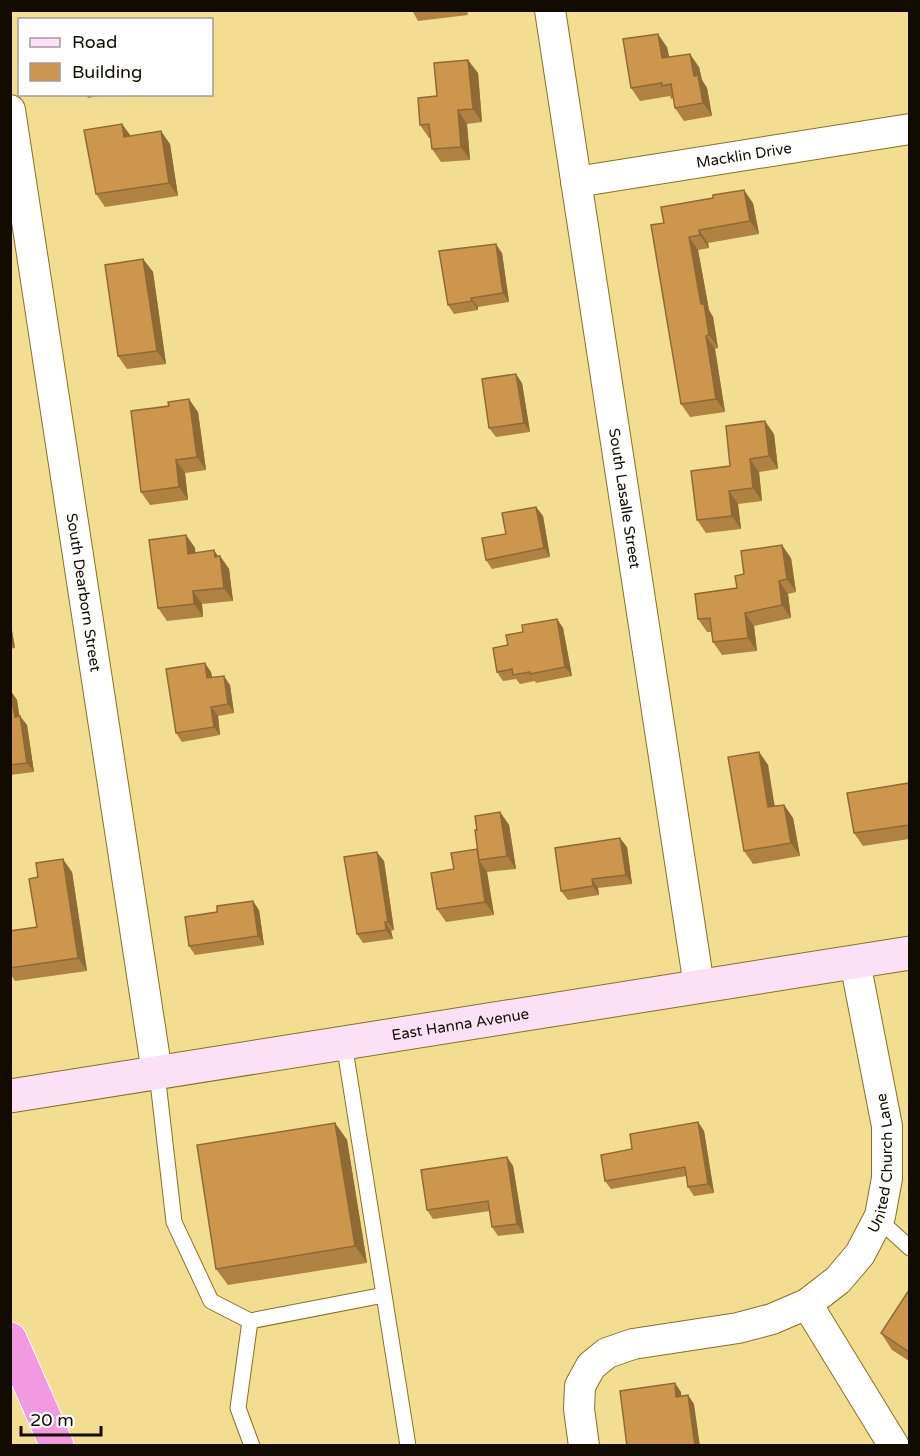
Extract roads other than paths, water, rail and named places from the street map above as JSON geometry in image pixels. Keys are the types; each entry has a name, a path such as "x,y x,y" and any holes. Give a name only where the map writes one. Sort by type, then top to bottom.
{"highway":[{"path":"10,1339 57,1446"},
{"path":"10,1374 37,1446"}],"main road":[{"name":"East Hanna Avenue","path":"10,1096 909,953"}],"street":[{"name":"South Lasalle Street","path":"550,10 699,986"},
{"name":"South Dearborn Street","path":"10,110 157,1073"},
{"name":"Macklin Drive","path":"576,182 909,129"},
{"name":"United Church Lane","path":"584,1446 579,1409 580,1386 591,1366 607,1353 633,1344 738,1328 807,1304 838,1280 860,1254 878,1219 886,1178 888,1126 855,962"},
{"path":"807,1304 894,1446"}],"lane":[{"path":"344,1043 408,1446"},
{"path":"157,1073 174,1222 211,1301 250,1321 384,1295"},
{"path":"878,1219 909,1248"},
{"path":"250,1321 238,1408 252,1446"}]}
